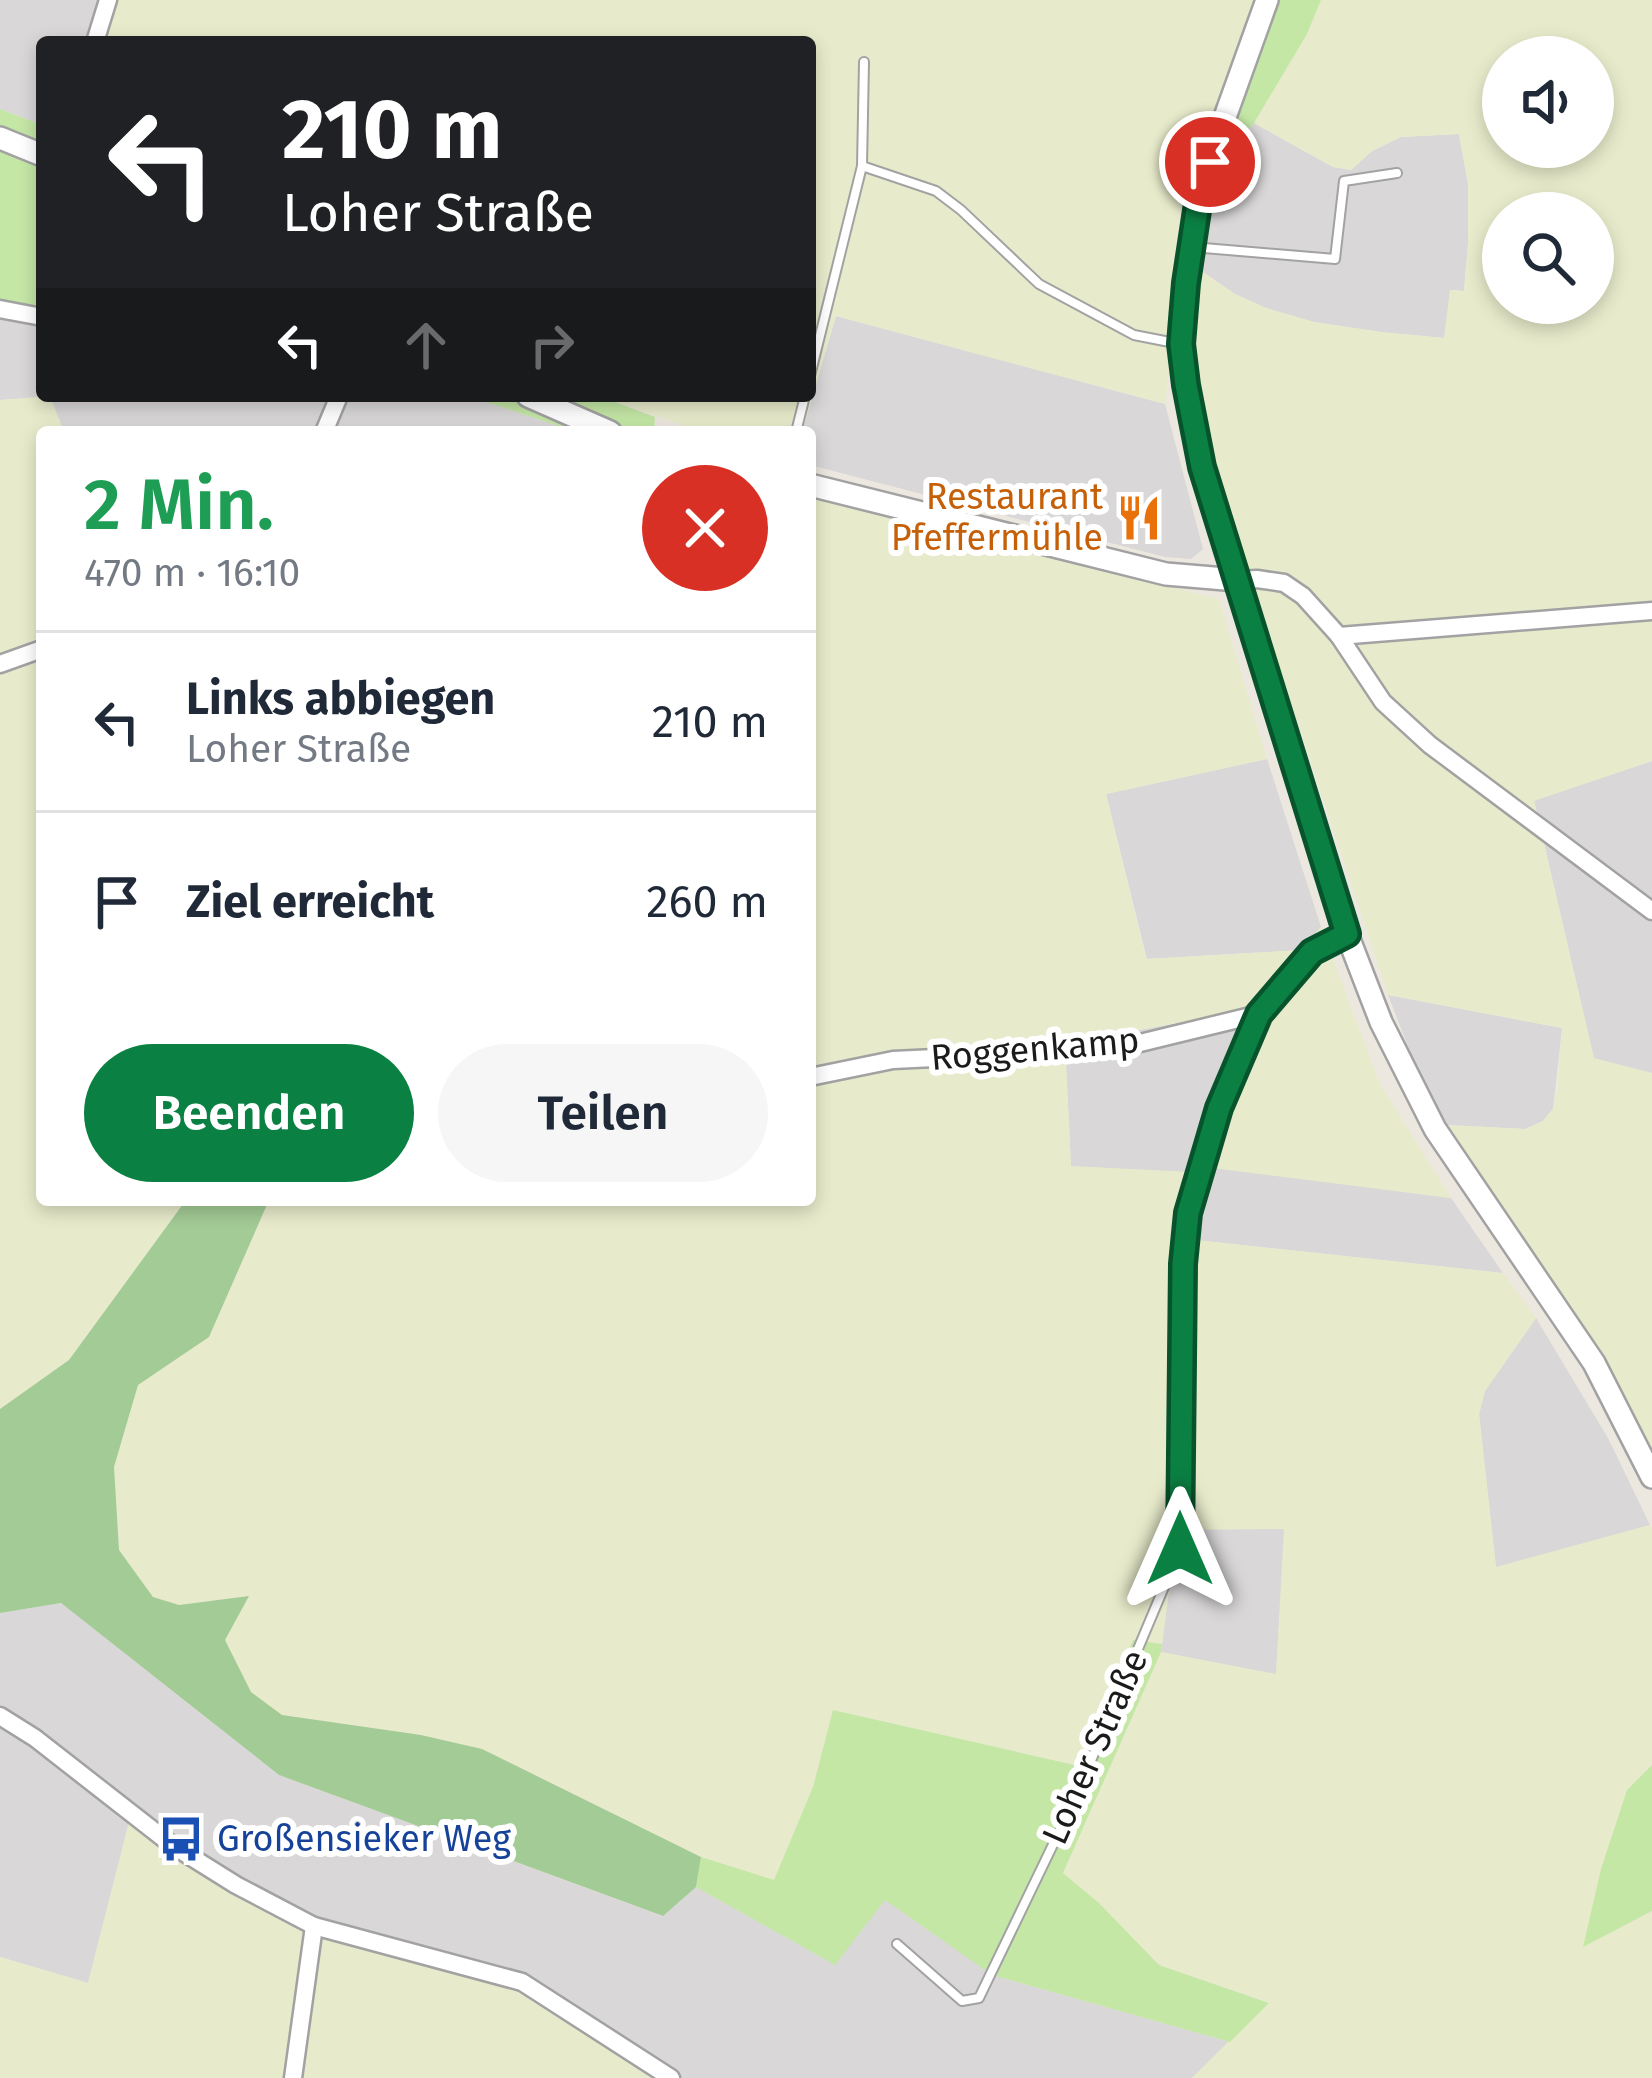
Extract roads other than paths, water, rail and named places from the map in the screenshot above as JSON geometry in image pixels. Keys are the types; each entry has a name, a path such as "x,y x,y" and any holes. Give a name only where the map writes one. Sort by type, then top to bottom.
{"street":[{"path":"96,36 108,0"},
{"path":"1267,0 1201,184 1191,247 1181,344 1202,467 1347,934 1381,1022 1427,1114 1468,1180 1594,1363 1652,1477"},
{"path":"0,138 36,153"},
{"path":"0,309 36,316"},
{"path":"542,402 596,426"},
{"path":"816,486 1166,574 1284,583 1303,596 1340,636 1383,702 1430,745 1652,910"},
{"path":"1340,636 1652,610"},
{"path":"0,664 36,651"},
{"name":"Loher Straße","path":"1180,1549 1183,1264 1188,1213 1219,1108 1259,1014 1312,952 1347,934"},
{"name":"Roggenkamp","path":"816,1076 893,1060 1084,1051 1259,1014"},
{"path":"0,1715 172,1845 236,1885 314,1926 522,1982 670,2078"},
{"path":"293,2078 314,1926"}],"lane":[{"path":"816,352 862,166 864,62"},
{"path":"862,166 936,191 1039,284 1134,335 1181,344"},
{"path":"1191,247 1335,259 1344,181 1397,173"},
{"name":"Loher Straße","path":"897,1944 962,2001 980,1998 1074,1801 1180,1549"}],"place":[{"name":"Restaurant Pfeffermühle","path":"1139,518"},
{"name":"Großensieker Weg","path":"181,1839"}]}
